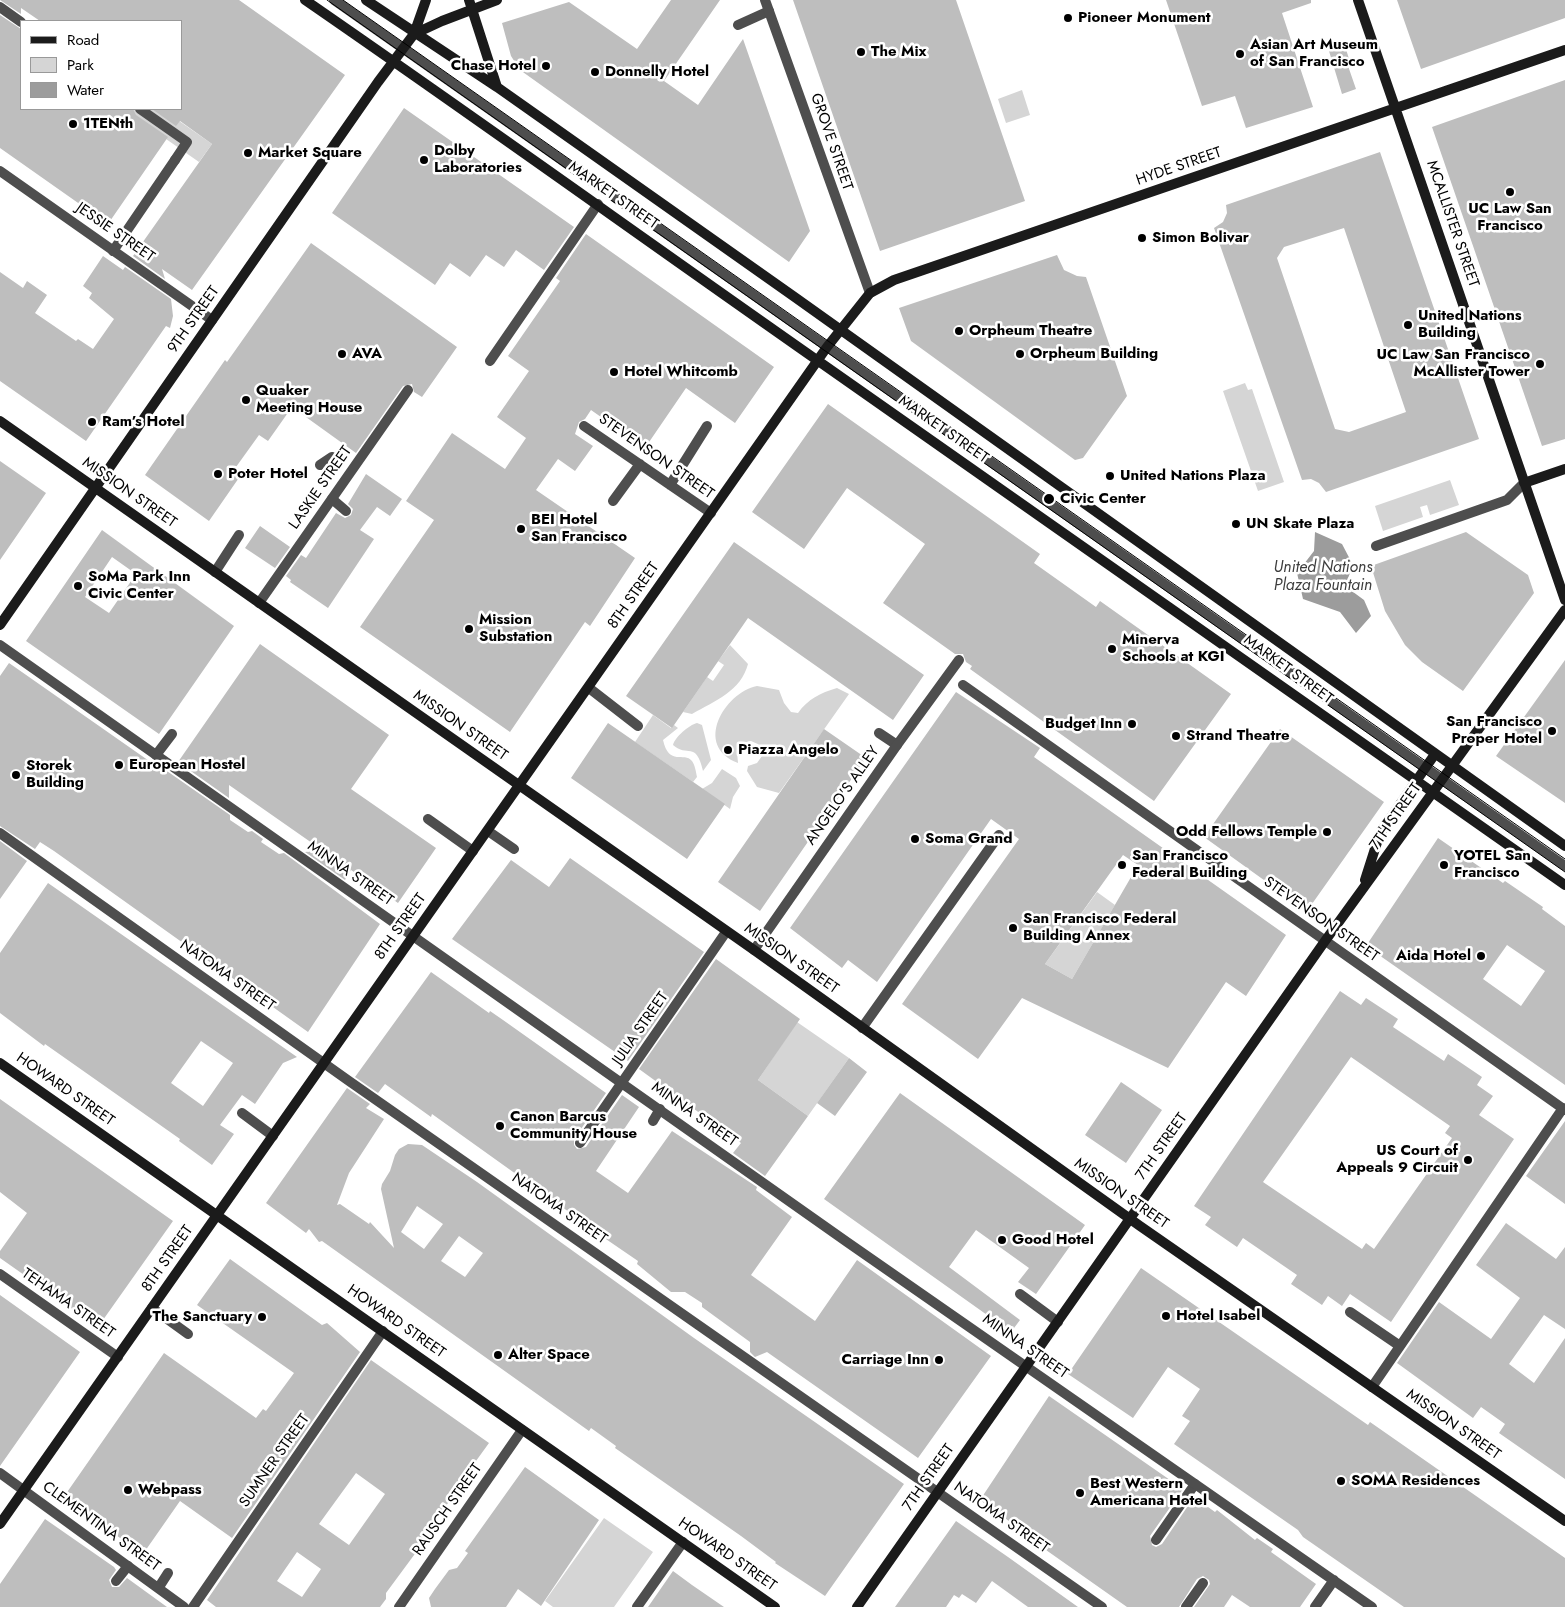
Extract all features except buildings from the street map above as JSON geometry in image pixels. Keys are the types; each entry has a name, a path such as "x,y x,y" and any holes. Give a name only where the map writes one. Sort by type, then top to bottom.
{"main road":[{"name":"MARKET STREET","path":"305,0 1565,885"},
{"name":"MARKET STREET","path":"366,0 414,34 497,87 1565,846"},
{"path":"414,34 426,0"},
{"path":"414,34 471,4 497,0"},
{"name":"MCALLISTER STREET","path":"1358,0 1565,600"},
{"path":"471,4 497,87"},
{"name":"9TH STREET","path":"0,625 414,34"},
{"name":"HYDE STREET","path":"827,347 870,294 894,280 1565,50"},
{"name":"8TH STREET","path":"0,1524 827,347"},
{"name":"MISSION STREET","path":"0,421 754,950 1130,1218 1565,1521"},
{"path":"1524,483 1565,469"},
{"name":"7TH STREET","path":"857,1607 1432,791 1565,610"},
{"path":"1362,891 1380,833 1435,754"},
{"name":"HOWARD STREET","path":"0,1063 775,1607"}],"street":[{"name":"MARKET STREET","path":"334,0 1565,866"},
{"name":"GROVE STREET","path":"765,0 870,294"},
{"path":"0,7 20,21"},
{"path":"738,25 769,11"},
{"path":"113,250 187,142 141,110"},
{"name":"JESSIE STREET","path":"0,171 212,320"},
{"path":"490,361 598,204"},
{"name":"LASKIE STREET","path":"259,603 408,390"},
{"name":"STEVENSON STREET","path":"584,426 711,513"},
{"path":"670,485 707,426"},
{"path":"320,465 332,457"},
{"path":"614,501 640,464"},
{"path":"1376,546 1507,500 1524,483"},
{"path":"332,499 346,510"},
{"path":"215,572 239,535"},
{"name":"MINNA STREET","path":"0,645 622,1083 1372,1607"},
{"name":"ANGELO'S ALLEY","path":"754,950 959,660"},
{"name":"STEVENSON STREET","path":"963,685 1564,1109"},
{"path":"589,688 638,726"},
{"path":"879,733 897,746"},
{"path":"156,755 172,734"},
{"path":"428,819 473,851"},
{"path":"488,831 514,849"},
{"name":"NATOMA STREET","path":"0,833 324,1063 1102,1607"},
{"path":"862,1028 999,835"},
{"name":"JULIA STREET","path":"580,1143 726,932"},
{"path":"653,1121 660,1109"},
{"path":"1372,1387 1564,1109"},
{"path":"242,1113 274,1136"},
{"name":"TEHAMA STREET","path":"0,1274 118,1357"},
{"path":"1020,1294 1058,1322"},
{"path":"152,1308 188,1334"},
{"path":"1350,1312 1400,1346"},
{"name":"SUMNER STREET","path":"192,1607 383,1332"},
{"name":"RAUSCH STREET","path":"399,1607 522,1430"},
{"name":"CLEMENTINA STREET","path":"0,1472 184,1607"},
{"path":"1156,1540 1195,1484"},
{"path":"636,1607 683,1542"},
{"path":"116,1581 128,1566"},
{"path":"159,1587 168,1573"},
{"path":"1315,1607 1334,1580"},
{"path":"1186,1607 1203,1583"}],"green space":[{"path":"1022,90 1030,115 1006,123 998,99"},
{"path":"124,110 163,110 212,144 199,162"},
{"path":"1245,383 1248,390 1252,389 1284,482 1258,491 1223,391"},
{"path":"1450,480 1459,505 1430,515 1427,505 1420,507 1423,517 1383,531 1375,506"},
{"path":"730,645 748,664 740,681 718,700 692,714 683,712 707,677 713,681 724,665 718,661"},
{"path":"757,686 779,690 784,703 791,712 798,713 810,700 825,692 837,688 849,694 779,793 757,787 747,771 748,766 757,763 762,756 760,745 751,741 742,743 737,752 738,763 725,755 717,745 718,721 725,709 745,691"},
{"path":"653,715 671,728 674,725 678,728 663,740 669,753 673,756 689,758 692,761 697,777 693,782 635,742"},
{"path":"697,723 702,725 711,760 703,771 694,753 678,749 673,745 676,738 690,726"},
{"path":"722,769 736,778 740,786 733,797 730,809 702,789 712,783"},
{"path":"1097,892 1115,905 1072,979 1045,964"},
{"path":"797,1022 849,1058 808,1116 758,1080"},
{"path":"604,1518 653,1552 614,1607 553,1607 545,1601"}],"water":[{"name":"United Nations Plaza Fountain","path":"1315,532 1342,544 1353,565 1345,586 1364,600 1371,616 1356,633 1340,612 1303,599 1297,573 1314,551"}],"tram line":[{"path":"327,0 1565,872"},
{"path":"343,0 1565,859"}],"place":[{"name":"Pioneer Monument","path":"1068,18"},
{"name":"The Mix","path":"861,52"},
{"name":"Asian Art Museum of San Francisco","path":"1240,54"},
{"name":"Chase Hotel","path":"546,66"},
{"name":"Donnelly Hotel","path":"595,72"},
{"name":"1TENth","path":"73,124"},
{"name":"Market Square","path":"248,153"},
{"name":"Dolby Laboratories","path":"424,160"},
{"name":"UC Law San Francisco","path":"1510,192"},
{"name":"Simon Bolivar","path":"1142,238"},
{"name":"United Nations Building","path":"1408,325"},
{"name":"Orpheum Theatre","path":"959,331"},
{"name":"AVA","path":"342,354"},
{"name":"Orpheum Building","path":"1020,354"},
{"name":"UC Law San Francisco McAllister Tower","path":"1540,364"},
{"name":"Hotel Whitcomb","path":"614,372"},
{"name":"Quaker Meeting House","path":"246,400"},
{"name":"Ram’s Hotel","path":"92,422"},
{"name":"Poter Hotel","path":"218,474"},
{"name":"United Nations Plaza","path":"1110,476"},
{"name":"Civic Center","path":"1049,499"},
{"name":"UN Skate Plaza","path":"1236,524"},
{"name":"BEI Hotel San Francisco","path":"521,529"},
{"name":"SoMa Park Inn Civic Center","path":"78,586"},
{"name":"Mission Substation","path":"469,629"},
{"name":"Minerva Schools at KGI","path":"1112,649"},
{"name":"Budget Inn","path":"1132,724"},
{"name":"San Francisco Proper Hotel","path":"1552,731"},
{"name":"Strand Theatre","path":"1176,736"},
{"name":"Piazza Angelo","path":"728,750"},
{"name":"European Hostel","path":"119,765"},
{"name":"Storek Building","path":"16,775"},
{"name":"Odd Fellows Temple","path":"1327,832"},
{"name":"Soma Grand","path":"915,839"},
{"name":"San Francisco Federal Building","path":"1122,865"},
{"name":"YOTEL San Francisco","path":"1444,865"},
{"name":"San Francisco Federal Building Annex","path":"1013,928"},
{"name":"Aida Hotel","path":"1481,956"},
{"name":"Canon Barcus Community House","path":"500,1126"},
{"name":"US Court of Appeals 9 Circuit","path":"1468,1160"},
{"name":"Good Hotel","path":"1002,1240"},
{"name":"Hotel Isabel","path":"1166,1316"},
{"name":"The Sanctuary","path":"262,1317"},
{"name":"Alter Space","path":"498,1355"},
{"name":"Carriage Inn","path":"939,1360"},
{"name":"SOMA Residences","path":"1341,1481"},
{"name":"Webpass","path":"128,1490"},
{"name":"Best Western Americana Hotel","path":"1080,1493"}]}
